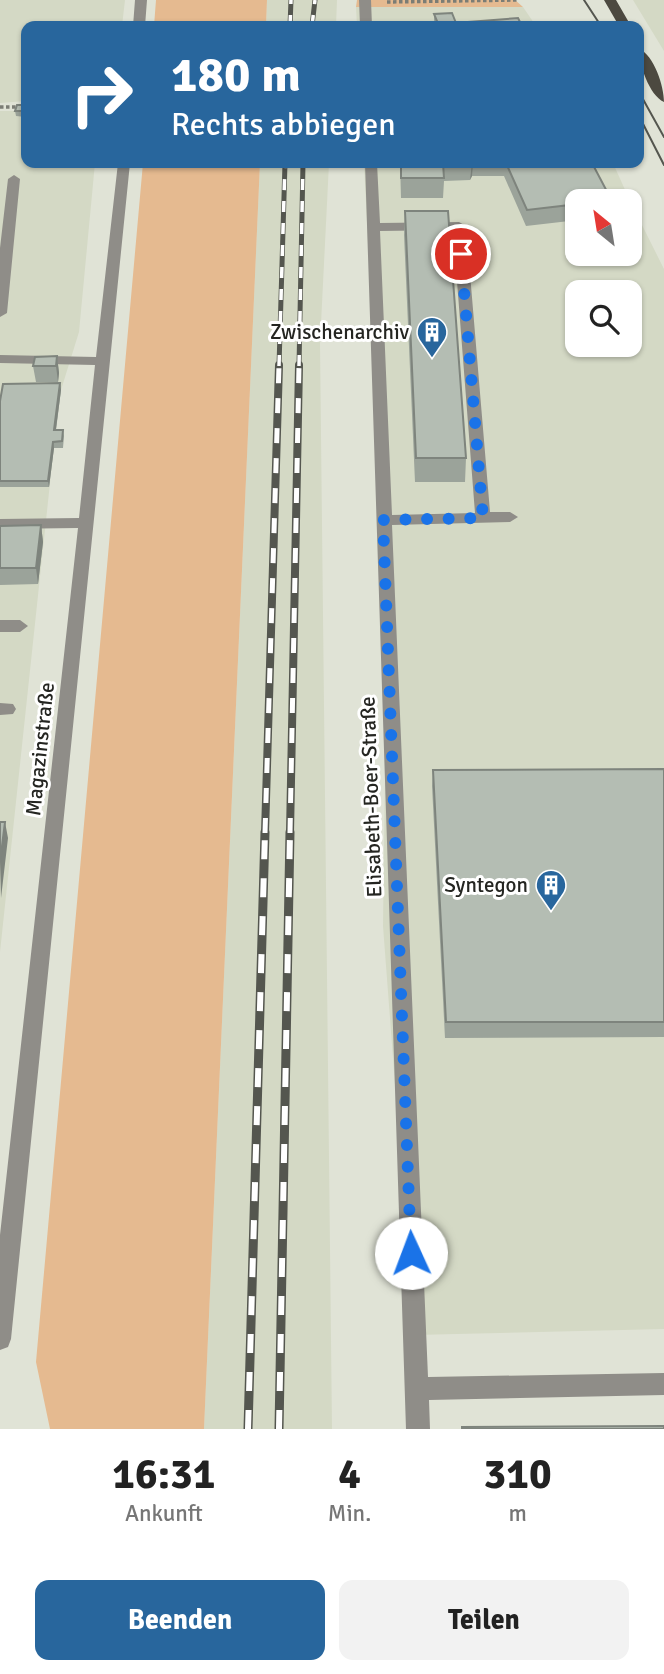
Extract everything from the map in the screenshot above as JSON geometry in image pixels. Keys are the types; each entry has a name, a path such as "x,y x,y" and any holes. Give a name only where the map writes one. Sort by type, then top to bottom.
{"main road":[{"path":"610,0 622,21"},
{"path":"644,61 664,98"}],"street":[{"path":"139,21 141,0"},
{"path":"365,1 366,21"},
{"name":"Magazinstraße","path":"0,1339 123,168"},
{"name":"Elisabeth-Boer-Straße","path":"371,168 418,1429"},
{"path":"0,313 14,178"},
{"path":"373,227 459,226 483,518"},
{"path":"0,359 103,361"},
{"path":"383,520 510,517"},
{"path":"0,524 86,523"},
{"path":"0,626 20,626"},
{"path":"416,1389 664,1384"}],"path":[{"path":"365,1 517,0"},
{"path":"0,107 21,107"}],"shaded area":[{"path":"0,0 125,0 123,21 21,21 21,101 0,103"},
{"path":"156,0 267,0 266,21 154,21"},
{"path":"267,0 337,0 336,21 266,21"},
{"path":"357,0 515,0 523,7 356,7"},
{"path":"633,0 664,0 664,51"},
{"path":"356,7 523,7 533,21 357,21"},
{"path":"0,111 21,111 21,168 95,168 79,332 61,390 55,436 0,952"},
{"path":"143,168 260,168 204,1429 50,1429 36,1362"},
{"path":"260,168 329,168 320,344 332,1429 204,1429"},
{"path":"364,168 615,168 625,189 565,189 565,266 642,266 642,225 664,269 664,1329 414,1335 383,926 387,626"}],"building":[{"path":"452,13 455,21 437,21 434,14"},
{"path":"518,18 520,21 480,21"},
{"path":"401,168 443,168 444,178 401,178"},
{"path":"508,168 595,168 606,189 565,189 565,206 527,210"},
{"name":"Zwischenarchiv","path":"405,211 448,211 466,458 416,458"},
{"path":"57,356 56,366 33,366 35,357"},
{"path":"60,383 54,430 63,430 62,441 53,442 48,481 0,481 0,401 3,384"},
{"path":"41,525 36,568 0,568 0,526"},
{"name":"Syntegon","path":"664,769 664,1022 446,1022 433,770"},
{"path":"0,822 5,822 0,862"},
{"path":"664,1426 664,1429 462,1429 462,1427"}],"tram line":[{"path":"584,0 598,21"},
{"path":"644,101 664,137"},
{"path":"644,126 664,165"}],"railway":[{"path":"290,21 291,0"},
{"path":"313,21 315,0"},
{"path":"279,366 285,168"},
{"path":"299,366 303,168"},
{"path":"265,833 279,365"},
{"path":"290,833 299,365"},
{"path":"248,1429 265,832"},
{"path":"279,1429 290,832"}],"place":[{"name":"Zwischenarchiv","path":"432,359"},
{"name":"Syntegon","path":"551,912"}],"route":[{"path":"411,1253 383,520 483,518 461,254"}]}
